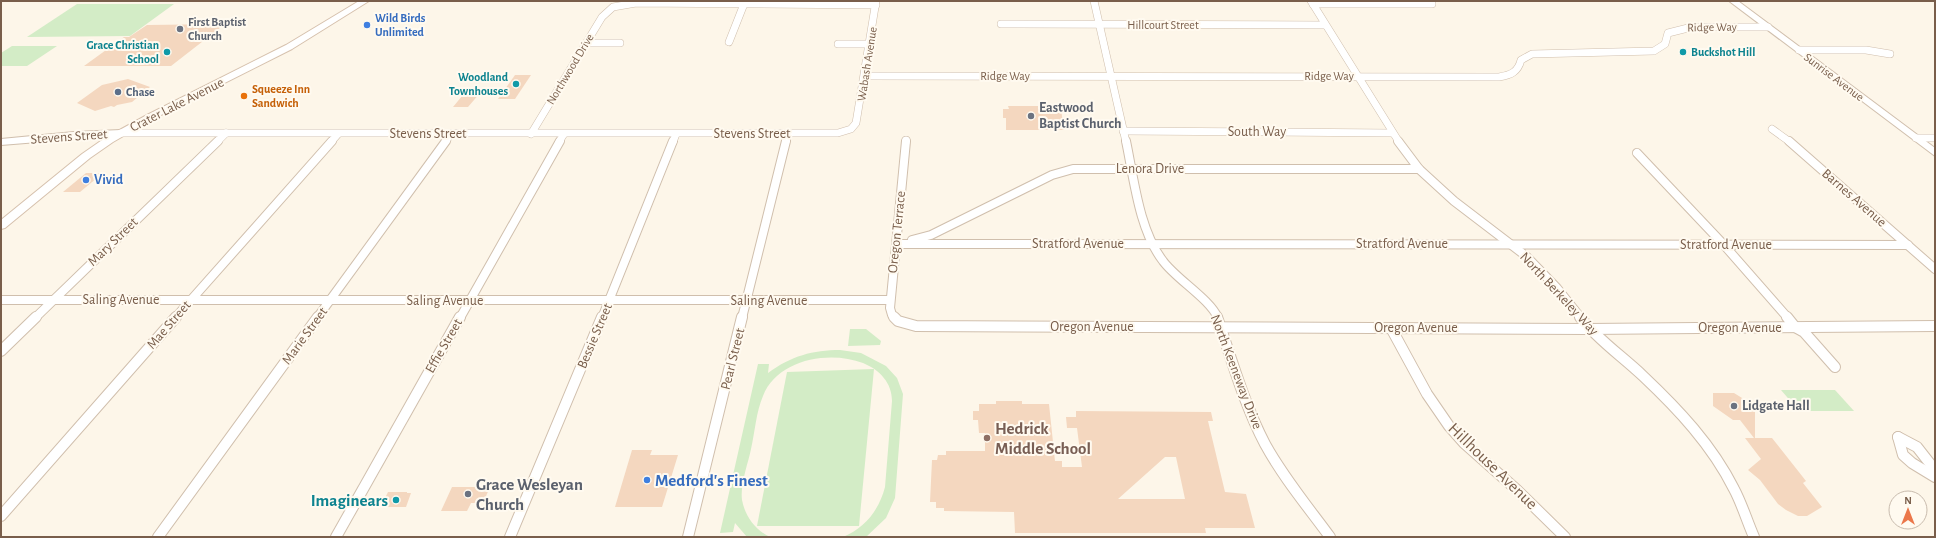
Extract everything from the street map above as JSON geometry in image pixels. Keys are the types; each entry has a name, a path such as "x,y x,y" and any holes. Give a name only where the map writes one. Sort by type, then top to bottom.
{"main road":[{"name":"Crater Lake Avenue","path":"1,226 86,156 121,133 289,47 365,1"}],"street":[{"name":"North Keeneway Drive","path":"1094,1 1146,227 1168,268 1211,308 1217,316 1244,400 1265,444 1286,478 1330,537"},
{"name":"Sunrise Avenue","path":"1733,1 1935,153"},
{"path":"1312,2 1432,4"},
{"name":"North Berkeley Way","path":"1312,2 1392,133 1419,168 1454,201 1526,256 1557,288 1589,328 1642,375 1686,419 1721,467 1734,489 1754,537"},
{"name":"Northwood Drive","path":"531,134 602,16 613,7 636,3 744,4"},
{"path":"729,42 744,4 876,3"},
{"name":"Wabash Avenue","path":"854,126 859,113 876,3"},
{"name":"Hillcourt Street","path":"1001,24 1326,25"},
{"name":"Ridge Way","path":"865,76 1509,76 1518,71 1522,60 1532,54 1654,51 1665,44 1668,33 1683,28 1768,27"},
{"path":"587,43 620,43"},
{"path":"838,44 869,44"},
{"path":"1799,50 1866,50 1890,54"},
{"name":"Stevens Street","path":"1,142 74,135 121,133 788,134 838,133 854,126"},
{"name":"Barnes Avenue","path":"1772,129 1787,139 1935,269"},
{"name":"South Way","path":"1123,131 1392,133"},
{"name":"Mary Street","path":"1,350 226,133"},
{"name":"Mae Street","path":"1,516 338,134"},
{"name":"Marie Street","path":"158,537 451,134"},
{"name":"Effie Street","path":"336,537 564,134"},
{"name":"Bessie Street","path":"510,537 609,301 676,134"},
{"name":"Pearl Street","path":"688,537 788,134"},
{"path":"1916,138 1935,138"},
{"name":"Oregon Terrace","path":"898,321 892,315 890,300 897,244 906,140"},
{"path":"1637,154 1724,245 1795,327 1804,332 1835,367"},
{"name":"Lenora Drive","path":"897,244 931,235 1065,170 1132,168 1419,168"},
{"name":"Stratford Avenue","path":"897,244 1908,245"},
{"name":"Saling Avenue","path":"1,300 890,300"},
{"name":"Oregon Avenue","path":"898,321 916,326 1221,328 1935,326"},
{"name":"Hillhouse Avenue","path":"1391,328 1430,399 1449,426 1464,443 1517,490 1566,537"},
{"path":"1935,470 1917,447 1898,437 1903,455 1912,463 1935,477"}],"green space":[{"path":"77,4 174,4 130,36 27,37"},
{"path":"12,46 57,46 27,66 1,66 1,53"},
{"path":"850,329 866,329 881,341 880,345 848,346"},
{"path":"840,350 861,353 886,366 897,378 903,394 895,498 886,518 866,537 843,537 858,529 870,517 879,503 885,487 892,401 890,388 880,373 863,363 835,357 821,358 792,366 780,373 770,383 763,396 759,409 743,481 742,500 748,517 760,531 770,537 747,537 735,523 733,532 720,533 758,364 769,364 768,373 785,362 802,355 821,351"},
{"path":"874,369 859,526 757,526 787,372"},
{"path":"1781,390 1835,390 1854,411 1799,411"}],"building":[{"name":"Grace Christian School","path":"225,24 171,66 84,66 124,37 129,37 147,25"},
{"name":"Woodland Townhouses","path":"515,75 531,75 515,99 498,99"},
{"name":"Chase","path":"128,79 150,87 132,102 114,107 111,106 95,111 77,103 102,85"},
{"path":"467,90 480,90 478,93 480,93 468,107 453,107"},
{"name":"Eastwood Baptist Church","path":"1008,106 1038,106 1038,109 1061,109 1064,130 1006,130 1006,118 1003,118 1003,109 1009,109"},
{"name":"Vivid","path":"86,173 103,173 80,192 63,192"},
{"path":"1713,393 1734,393 1755,406 1755,438 1772,438 1806,481 1803,483 1822,507 1807,516 1798,516 1778,504 1760,480 1748,470 1761,459 1745,438 1754,438 1740,420 1733,420 1713,406"},
{"name":"Hedrick Middle School","path":"996,401 1022,401 1022,404 1049,404 1055,461 1062,461 1062,467 1082,467 1077,428 1067,428 1066,417 1076,417 1076,411 1211,412 1213,421 1208,421 1225,492 1246,494 1255,528 1205,528 1206,533 1015,533 1014,512 944,511 944,508 936,508 936,502 930,502 932,460 937,460 938,455 946,455 946,451 985,451 985,433 979,433 978,420 973,420 973,411 979,411 979,404 996,404","holes":["1165,457 1176,457 1185,499 1118,499"]},
{"name":"Medford's Finest","path":"632,450 652,450 650,455 678,455 662,507 615,507"},
{"name":"Grace Wesleyan Church","path":"452,487 490,487 483,503 471,503 467,511 441,511"},
{"name":"Imaginears","path":"388,492 411,493 406,507 382,507"}],"place":[{"name":"Wild Birds Unlimited","path":"367,25"},
{"name":"First Baptist Church","path":"180,29"},
{"name":"Grace Christian School","path":"167,52"},
{"name":"Buckshot Hill","path":"1683,52"},
{"name":"Woodland Townhouses","path":"516,84"},
{"name":"Chase","path":"118,92"},
{"name":"Squeeze Inn Sandwich","path":"244,96"},
{"name":"Eastwood Baptist Church","path":"1031,116"},
{"name":"Vivid","path":"86,180"},
{"name":"Lidgate Hall","path":"1734,406"},
{"name":"Hedrick Middle School","path":"987,438"},
{"name":"Medford's Finest","path":"647,480"},
{"name":"Grace Wesleyan Church","path":"468,494"},
{"name":"Imaginears","path":"396,500"}]}
